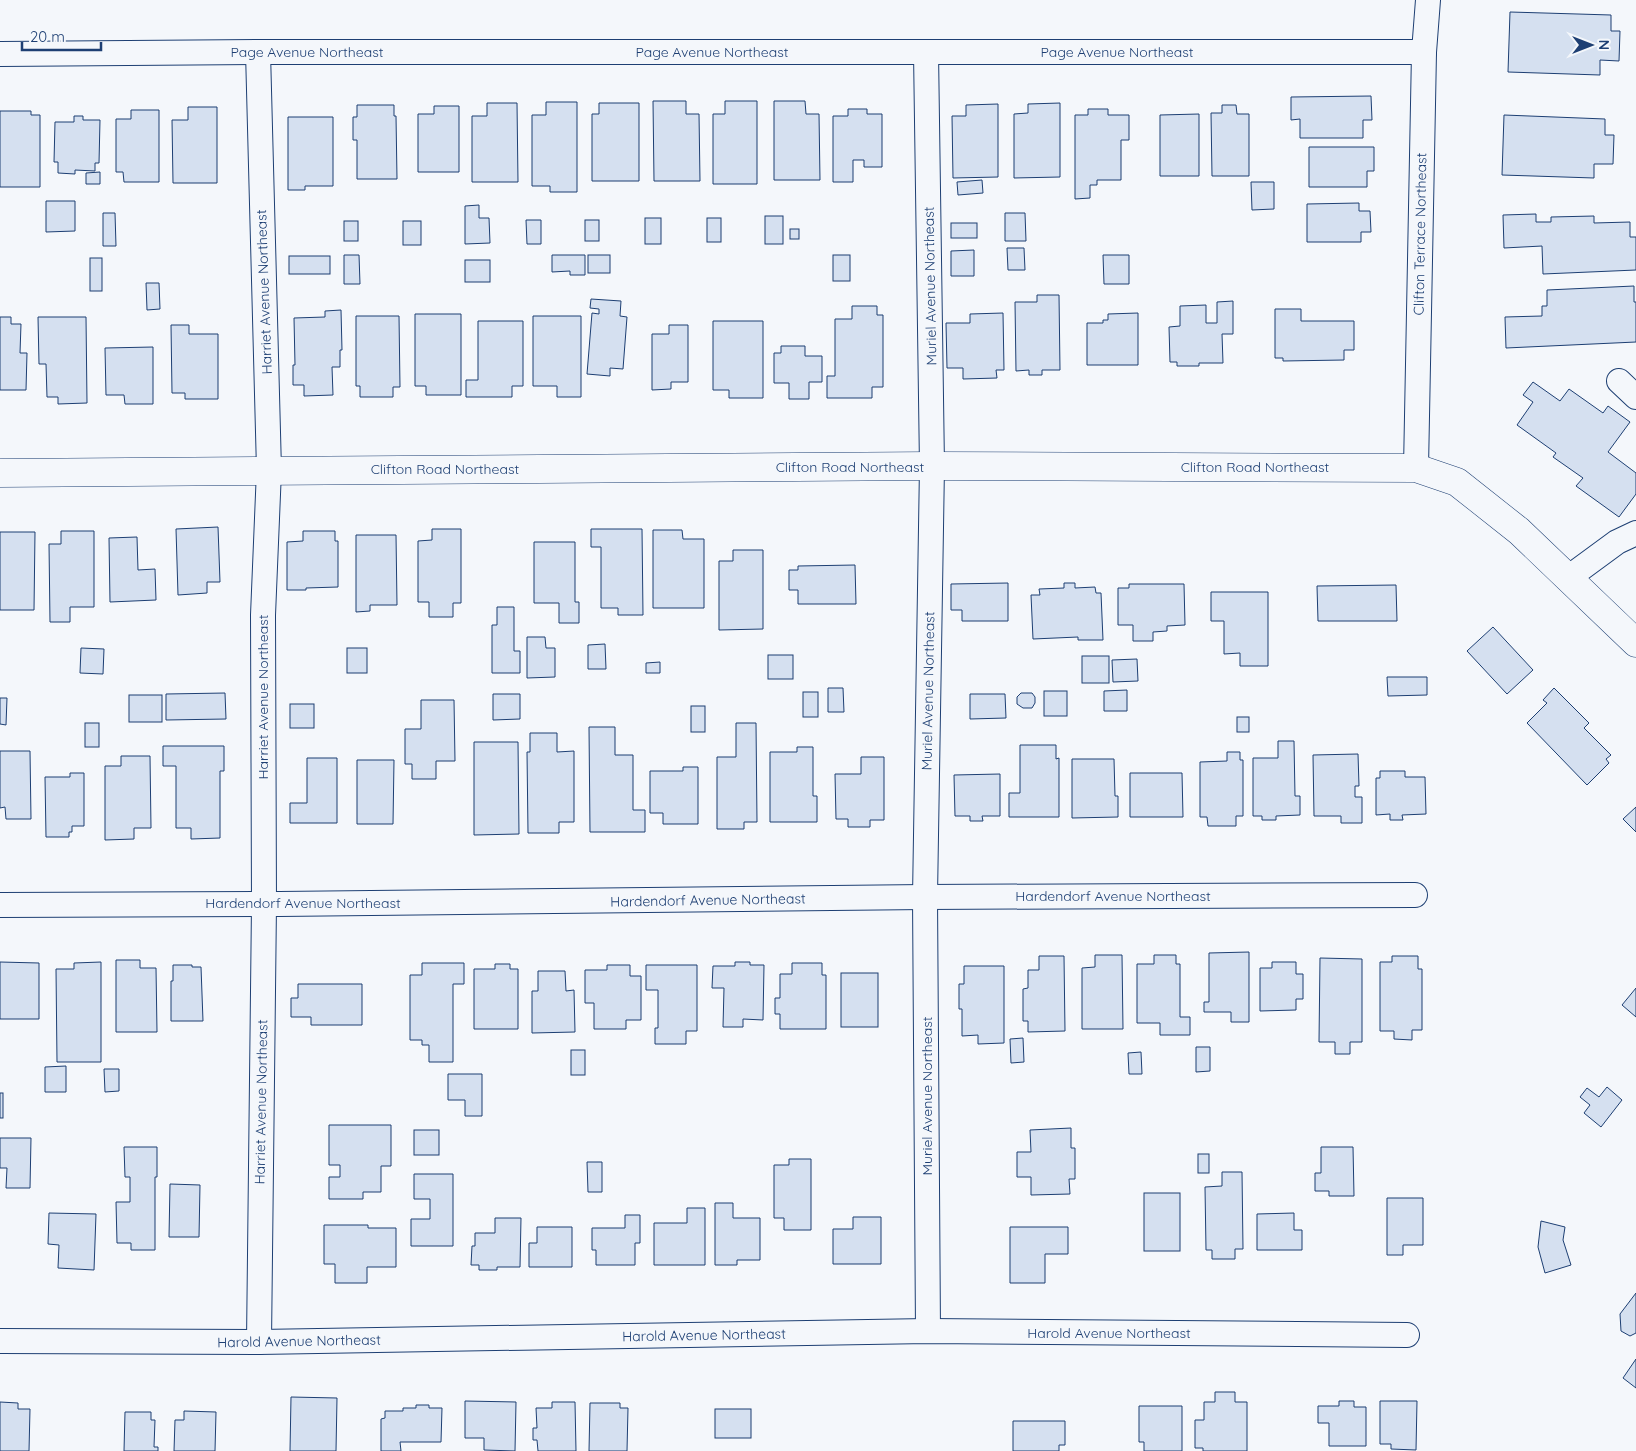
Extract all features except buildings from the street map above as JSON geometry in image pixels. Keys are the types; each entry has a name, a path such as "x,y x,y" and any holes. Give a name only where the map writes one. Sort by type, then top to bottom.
{"street":[{"name":"Clifton Terrace Northeast","path":"1416,468 1424,52 1428,0"},
{"name":"Page Avenue Northeast","path":"0,54 258,52 1424,52"},
{"name":"Harriet Avenue Northeast","path":"258,52 268,470 263,615 264,904 259,1342"},
{"name":"Muriel Avenue Northeast","path":"926,52 932,466 925,897 928,1331"},
{"name":"Clifton Road Northeast","path":"0,473 932,466 1416,468 1457,482 1519,531 1636,643"},
{"path":"1568,578 1617,542 1636,533"},
{"name":"Hardendorf Avenue Northeast","path":"0,905 1415,895"},
{"name":"Harold Avenue Northeast","path":"0,1341 259,1342 928,1331 1407,1335"}]}
